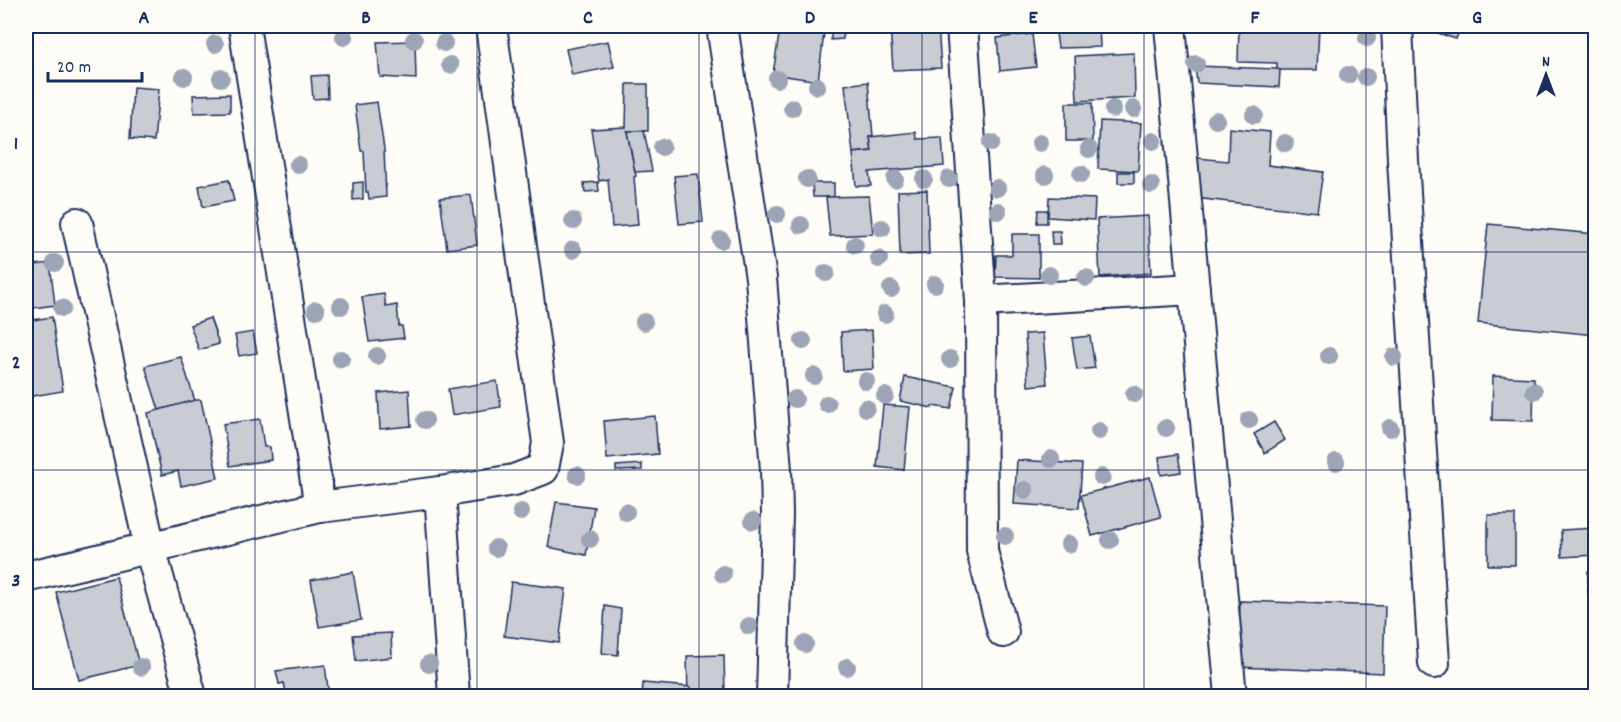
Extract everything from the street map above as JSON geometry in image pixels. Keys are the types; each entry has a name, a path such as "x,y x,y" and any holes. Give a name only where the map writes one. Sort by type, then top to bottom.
{"street":[{"path":"244,26 320,507"},
{"path":"26,577 320,507 514,480 543,469 548,443 491,26"},
{"path":"722,26 761,278 776,470 772,696"},
{"path":"962,26 981,301 982,551 1003,632"},
{"path":"1170,26 1231,696"},
{"path":"1397,26 1434,663"},
{"path":"77,223 150,548 191,696"},
{"path":"981,301 1194,289"},
{"path":"440,492 454,696"}],"building":[{"path":"890,26 938,26 941,68 893,70"},
{"path":"989,26 1034,26 1034,27 990,30"},
{"path":"1055,26 1099,26 1100,47 1058,48"},
{"path":"1239,26 1319,26 1317,70 1277,70 1277,63 1238,62"},
{"path":"1417,26 1461,26 1456,39"},
{"path":"780,28 824,33 818,81 773,74"},
{"path":"842,28 843,39 831,40 831,29"},
{"path":"1032,34 1036,67 1000,71 997,38"},
{"path":"415,41 416,79 380,77 377,42"},
{"path":"608,41 614,67 572,75 566,49"},
{"path":"1134,53 1135,98 1077,101 1075,56"},
{"path":"1195,66 1277,69 1280,70 1279,87 1197,83"},
{"path":"327,75 328,98 313,99 311,76"},
{"path":"868,82 873,136 870,137 872,151 853,153 845,85"},
{"path":"627,84 648,84 648,131 627,131 636,176 634,177 638,225 612,227 608,179 599,181 591,129 626,127"},
{"path":"133,87 159,89 154,141 130,139"},
{"path":"230,94 230,112 194,113 193,95"},
{"path":"377,102 384,149 386,197 369,199 368,192 366,192 364,151 361,151 355,105"},
{"path":"1066,103 1092,103 1093,141 1066,141"},
{"path":"1100,121 1141,123 1138,171 1098,169"},
{"path":"1229,128 1270,132 1268,165 1323,172 1317,212 1195,198 1198,158 1228,161"},
{"path":"627,131 644,131 652,171 635,172"},
{"path":"916,132 917,139 942,138 944,166 869,172 871,186 856,186 853,153 872,151 870,137"},
{"path":"1118,172 1134,172 1134,183 1118,183"},
{"path":"698,174 703,222 679,224 674,176"},
{"path":"229,180 234,201 203,207 199,186"},
{"path":"363,182 363,199 353,200 353,183"},
{"path":"598,182 599,191 585,192 584,183"},
{"path":"812,183 834,183 834,197 813,197"},
{"path":"927,190 929,254 900,255 898,191"},
{"path":"471,195 477,245 447,249 440,198"},
{"path":"869,196 873,234 830,236 826,197"},
{"path":"1049,197 1095,199 1094,220 1048,217"},
{"path":"1038,210 1047,210 1047,223 1037,223"},
{"path":"1148,216 1151,273 1100,277 1097,219"},
{"path":"1488,224 1596,234 1595,335 1478,323"},
{"path":"1051,231 1060,231 1061,244 1052,244"},
{"path":"1012,234 1039,234 1039,278 995,277 996,255 1012,255"},
{"path":"50,263 55,305 26,309 26,266"},
{"path":"384,294 386,307 397,305 399,326 402,326 404,338 369,342 362,297"},
{"path":"52,317 63,391 26,397 26,321"},
{"path":"210,318 219,344 199,350 190,325"},
{"path":"872,330 874,369 843,371 841,332"},
{"path":"253,332 257,353 239,356 235,335"},
{"path":"1043,333 1047,384 1028,386 1025,334"},
{"path":"1090,336 1095,368 1077,370 1072,338"},
{"path":"181,357 195,401 159,410 145,366"},
{"path":"1493,376 1534,378 1533,421 1492,420"},
{"path":"905,377 956,387 951,409 932,406 932,408 900,401"},
{"path":"497,381 501,407 452,415 448,389"},
{"path":"409,390 411,426 380,429 378,393"},
{"path":"201,400 218,478 181,486 178,471 162,475 148,413"},
{"path":"883,405 910,407 904,470 877,467"},
{"path":"655,416 658,454 607,459 604,421"},
{"path":"260,419 264,447 270,447 271,460 230,466 223,424"},
{"path":"1274,422 1285,440 1265,453 1254,434"},
{"path":"1178,454 1181,472 1161,475 1159,457"},
{"path":"1017,460 1082,464 1079,508 1014,504"},
{"path":"642,464 642,470 616,471 616,466"},
{"path":"1150,477 1161,517 1092,536 1081,495"},
{"path":"556,502 594,507 586,555 548,547"},
{"path":"1488,515 1515,515 1515,565 1488,565"},
{"path":"1596,528 1596,555 1562,557 1561,530"},
{"path":"1588,571 1596,571 1596,593 1588,593"},
{"path":"353,572 361,620 319,627 311,580"},
{"path":"116,577 139,665 79,680 56,592"},
{"path":"511,582 566,589 559,643 504,636"},
{"path":"1240,601 1385,606 1383,673 1238,667"},
{"path":"605,606 621,609 618,655 602,653"},
{"path":"391,633 392,657 356,661 353,635"},
{"path":"724,655 725,696 688,696 687,656"},
{"path":"325,665 329,696 287,696 284,683 279,684 276,671"},
{"path":"643,683 691,687 690,696 642,696"}]}
